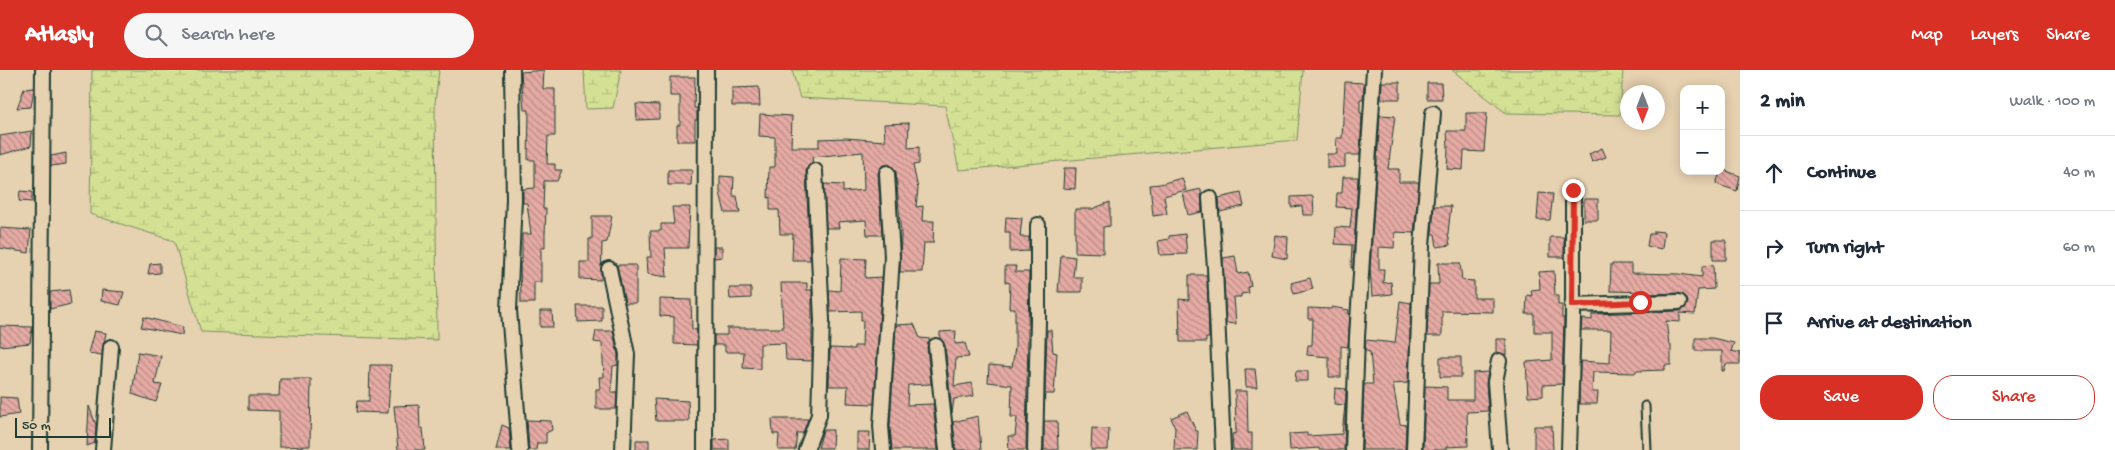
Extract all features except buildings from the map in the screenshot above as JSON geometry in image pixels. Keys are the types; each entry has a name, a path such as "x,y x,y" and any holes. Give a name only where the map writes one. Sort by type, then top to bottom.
{"street":[{"path":"40,450 42,70"},
{"path":"512,70 514,199 509,310 520,450"},
{"path":"705,450 706,70"},
{"path":"1354,450 1357,337 1374,70"},
{"path":"1414,450 1422,246 1433,112"},
{"path":"806,450 819,415 822,320 815,171"},
{"path":"883,450 881,426 892,257 887,172"},
{"path":"1570,450 1573,190"},
{"path":"1210,198 1216,268 1223,450"},
{"path":"1035,450 1038,225"},
{"path":"609,269 627,354 623,450"},
{"path":"1572,305 1679,302"},
{"path":"936,346 947,450"},
{"path":"103,450 111,347"},
{"path":"1499,361 1495,382 1500,450"}],"lane":[{"path":"1645,406 1647,450"}],"green space":[{"path":"92,70 439,70 435,103 437,340 201,332 174,241 90,214"},
{"path":"584,70 621,70 613,108 586,109"},
{"path":"792,70 1303,70 1297,140 959,170 945,106 800,98"},
{"path":"1452,70 1623,70 1622,85 1620,85 1620,115 1506,113"}],"route":[{"path":"1573,190 1572,305 1640,302"}]}
